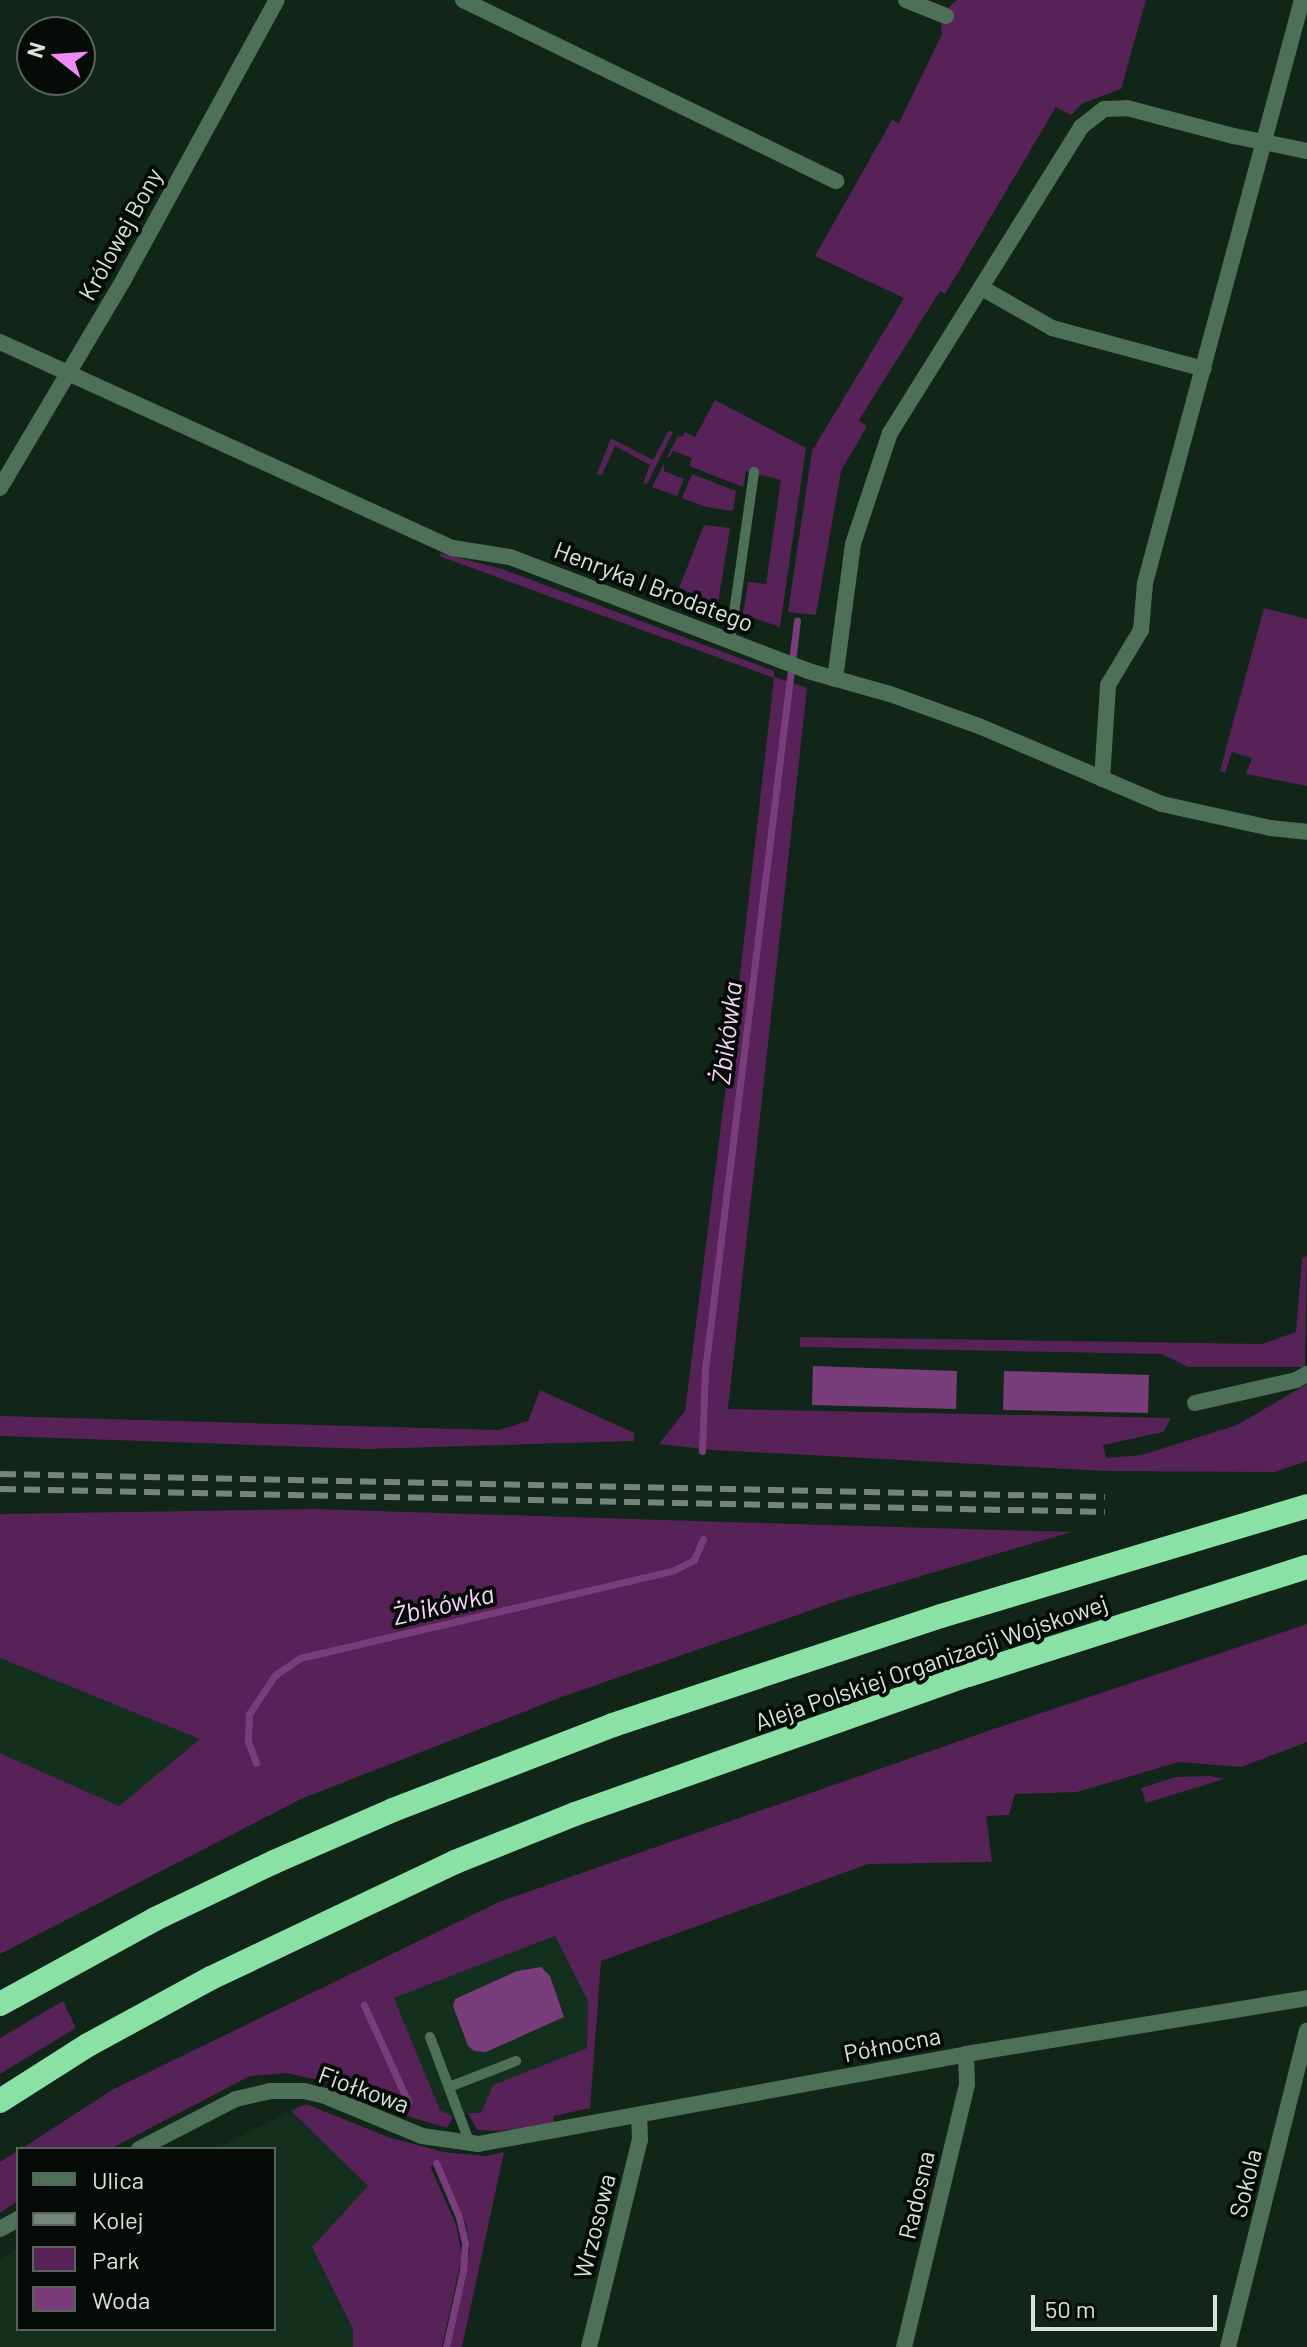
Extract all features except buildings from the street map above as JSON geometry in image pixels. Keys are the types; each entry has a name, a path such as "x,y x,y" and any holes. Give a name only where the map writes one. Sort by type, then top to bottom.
{"highway":[{"name":"Aleja Polskiej Organizacji Wojskowej","path":"0,2004 155,1919 274,1862 393,1810 613,1725 941,1616 1307,1506"},
{"name":"Aleja Polskiej Organizacji Wojskowej","path":"0,2101 88,2045 211,1978 455,1862 575,1814 968,1675 1307,1567"}],"street":[{"name":"Królowej Bony","path":"0,488 69,372 277,0"},
{"path":"463,0 836,181"},
{"path":"906,0 946,16"},
{"path":"1102,779 1108,685 1141,630 1145,583 1302,0"},
{"path":"835,679 853,544 890,433 1081,127 1104,109 1127,108 1307,151"},
{"path":"982,288 1052,328 1204,369"},
{"name":"Henryka I Brodatego","path":"0,342 446,546 510,557 808,671 979,726 1162,804 1215,818 1307,832"},
{"path":"1195,1403 1296,1380 1307,1374"},
{"name":"Północna","path":"487,2143 966,2054 1307,1999"},
{"name":"Sokola","path":"1228,2347 1307,2031"},
{"name":"Radosna","path":"904,2347 967,2084 966,2054"},
{"name":"Fiołkowa","path":"143,2147 236,2099 286,2089 341,2101 422,2136 470,2145 487,2143"},
{"name":"Wrzosowa","path":"589,2347 640,2140 639,2116"}],"lane":[{"path":"730,641 754,472"},
{"path":"430,2037 470,2145"},
{"path":"449,2087 516,2061"}],"shaded area":[{"path":"0,1658 201,1739 119,1806 0,1753"},
{"path":"555,1936 588,2001 587,2048 503,2081 481,2113 453,2117 440,2110 394,1998"},
{"path":"291,2111 368,2186 312,2247 354,2329 353,2347 0,2347 0,2261 16,2248 16,2331 276,2331 276,2147 218,2147"}],"green space":[{"path":"957,0 1146,0 1121,89 1083,103 1071,115 1056,107 945,294 940,291 859,420 867,426 841,471 816,615 788,612 812,451 904,298 815,256 892,120 899,123 942,34 941,26 950,6"},
{"path":"715,400 806,448 780,627 743,614 748,582 766,584 781,480 746,471 743,487 689,466 692,458 673,451 667,457 678,436 682,437 685,432 695,437"},
{"path":"669,430 673,432 647,484 643,483 650,465 615,446 602,475 597,474 611,438 653,460"},
{"path":"664,463 664,471 684,479 677,496 652,487"},
{"path":"692,474 736,491 733,511 706,507 682,498"},
{"path":"704,525 730,528 718,604 679,588"},
{"path":"441,553 505,570 774,671 774,677 807,688 728,1409 1171,1418 1163,1432 1103,1445 1106,1458 1142,1455 1237,1425 1307,1384 1307,1461 1274,1472 1106,1471 713,1450 659,1444 685,1411 774,678 439,556"},
{"path":"1264,608 1307,619 1307,786 1246,774 1252,758 1232,752 1225,773 1220,771"},
{"path":"1307,1256 1305,1367 1188,1367 1162,1354 800,1347 800,1337 1262,1344 1296,1332 1302,1258"},
{"path":"540,1390 634,1433 634,1441 367,1449 0,1436 0,1416 499,1430 528,1421"},
{"path":"314,1509 1071,1532 840,1600 559,1698 301,1799 0,1954 0,1753 119,1806 200,1739 0,1658 0,1514"},
{"path":"1307,1624 1307,1742 1241,1767 1179,1762 1077,1792 1015,1794 1009,1815 986,1816 992,1862 868,1864 601,1961 590,2108 554,2116 553,2123 499,2131 477,2130 468,2113 481,2113 493,2085 587,2048 588,2001 555,1936 394,1998 440,2110 453,2117 447,2128 401,2114 350,2087 287,2073 250,2076 114,2147 24,2147 112,2090 499,1902 988,1731"},
{"path":"1211,1776 1224,1779 1146,1803 1141,1788 1176,1777"},
{"path":"63,2001 76,2028 0,2074 0,2038"},
{"path":"306,2104 388,2137 443,2152 486,2156 504,2152 462,2347 450,2347 470,2249 466,2224 439,2164 430,2166 456,2225 462,2256 442,2347 353,2347 353,2329 312,2247 368,2186 291,2111"},
{"path":"16,2152 16,2202 0,2213 0,2162"}],"water":[{"path":"813,1366 957,1371 956,1409 812,1405"},
{"path":"1004,1371 1149,1375 1148,1413 1003,1410"},
{"path":"541,1967 550,1976 564,2017 486,2052 474,2051 468,2046 453,2006 455,1999 517,1971"}],"waterway":[{"name":"Żbikówka","path":"702,1451 705,1370 797,621"},
{"name":"Żbikówka","path":"256,1763 248,1741 249,1714 275,1675 300,1658 674,1570 694,1560 703,1539"},
{"name":"Żbikówka","path":"364,2005 408,2102"},
{"name":"Żbikówka","path":"436,2163 459,2217 465,2243 463,2270 446,2347"}],"railway":[{"path":"0,1474 1105,1497"},
{"path":"0,1489 1105,1512"}]}
